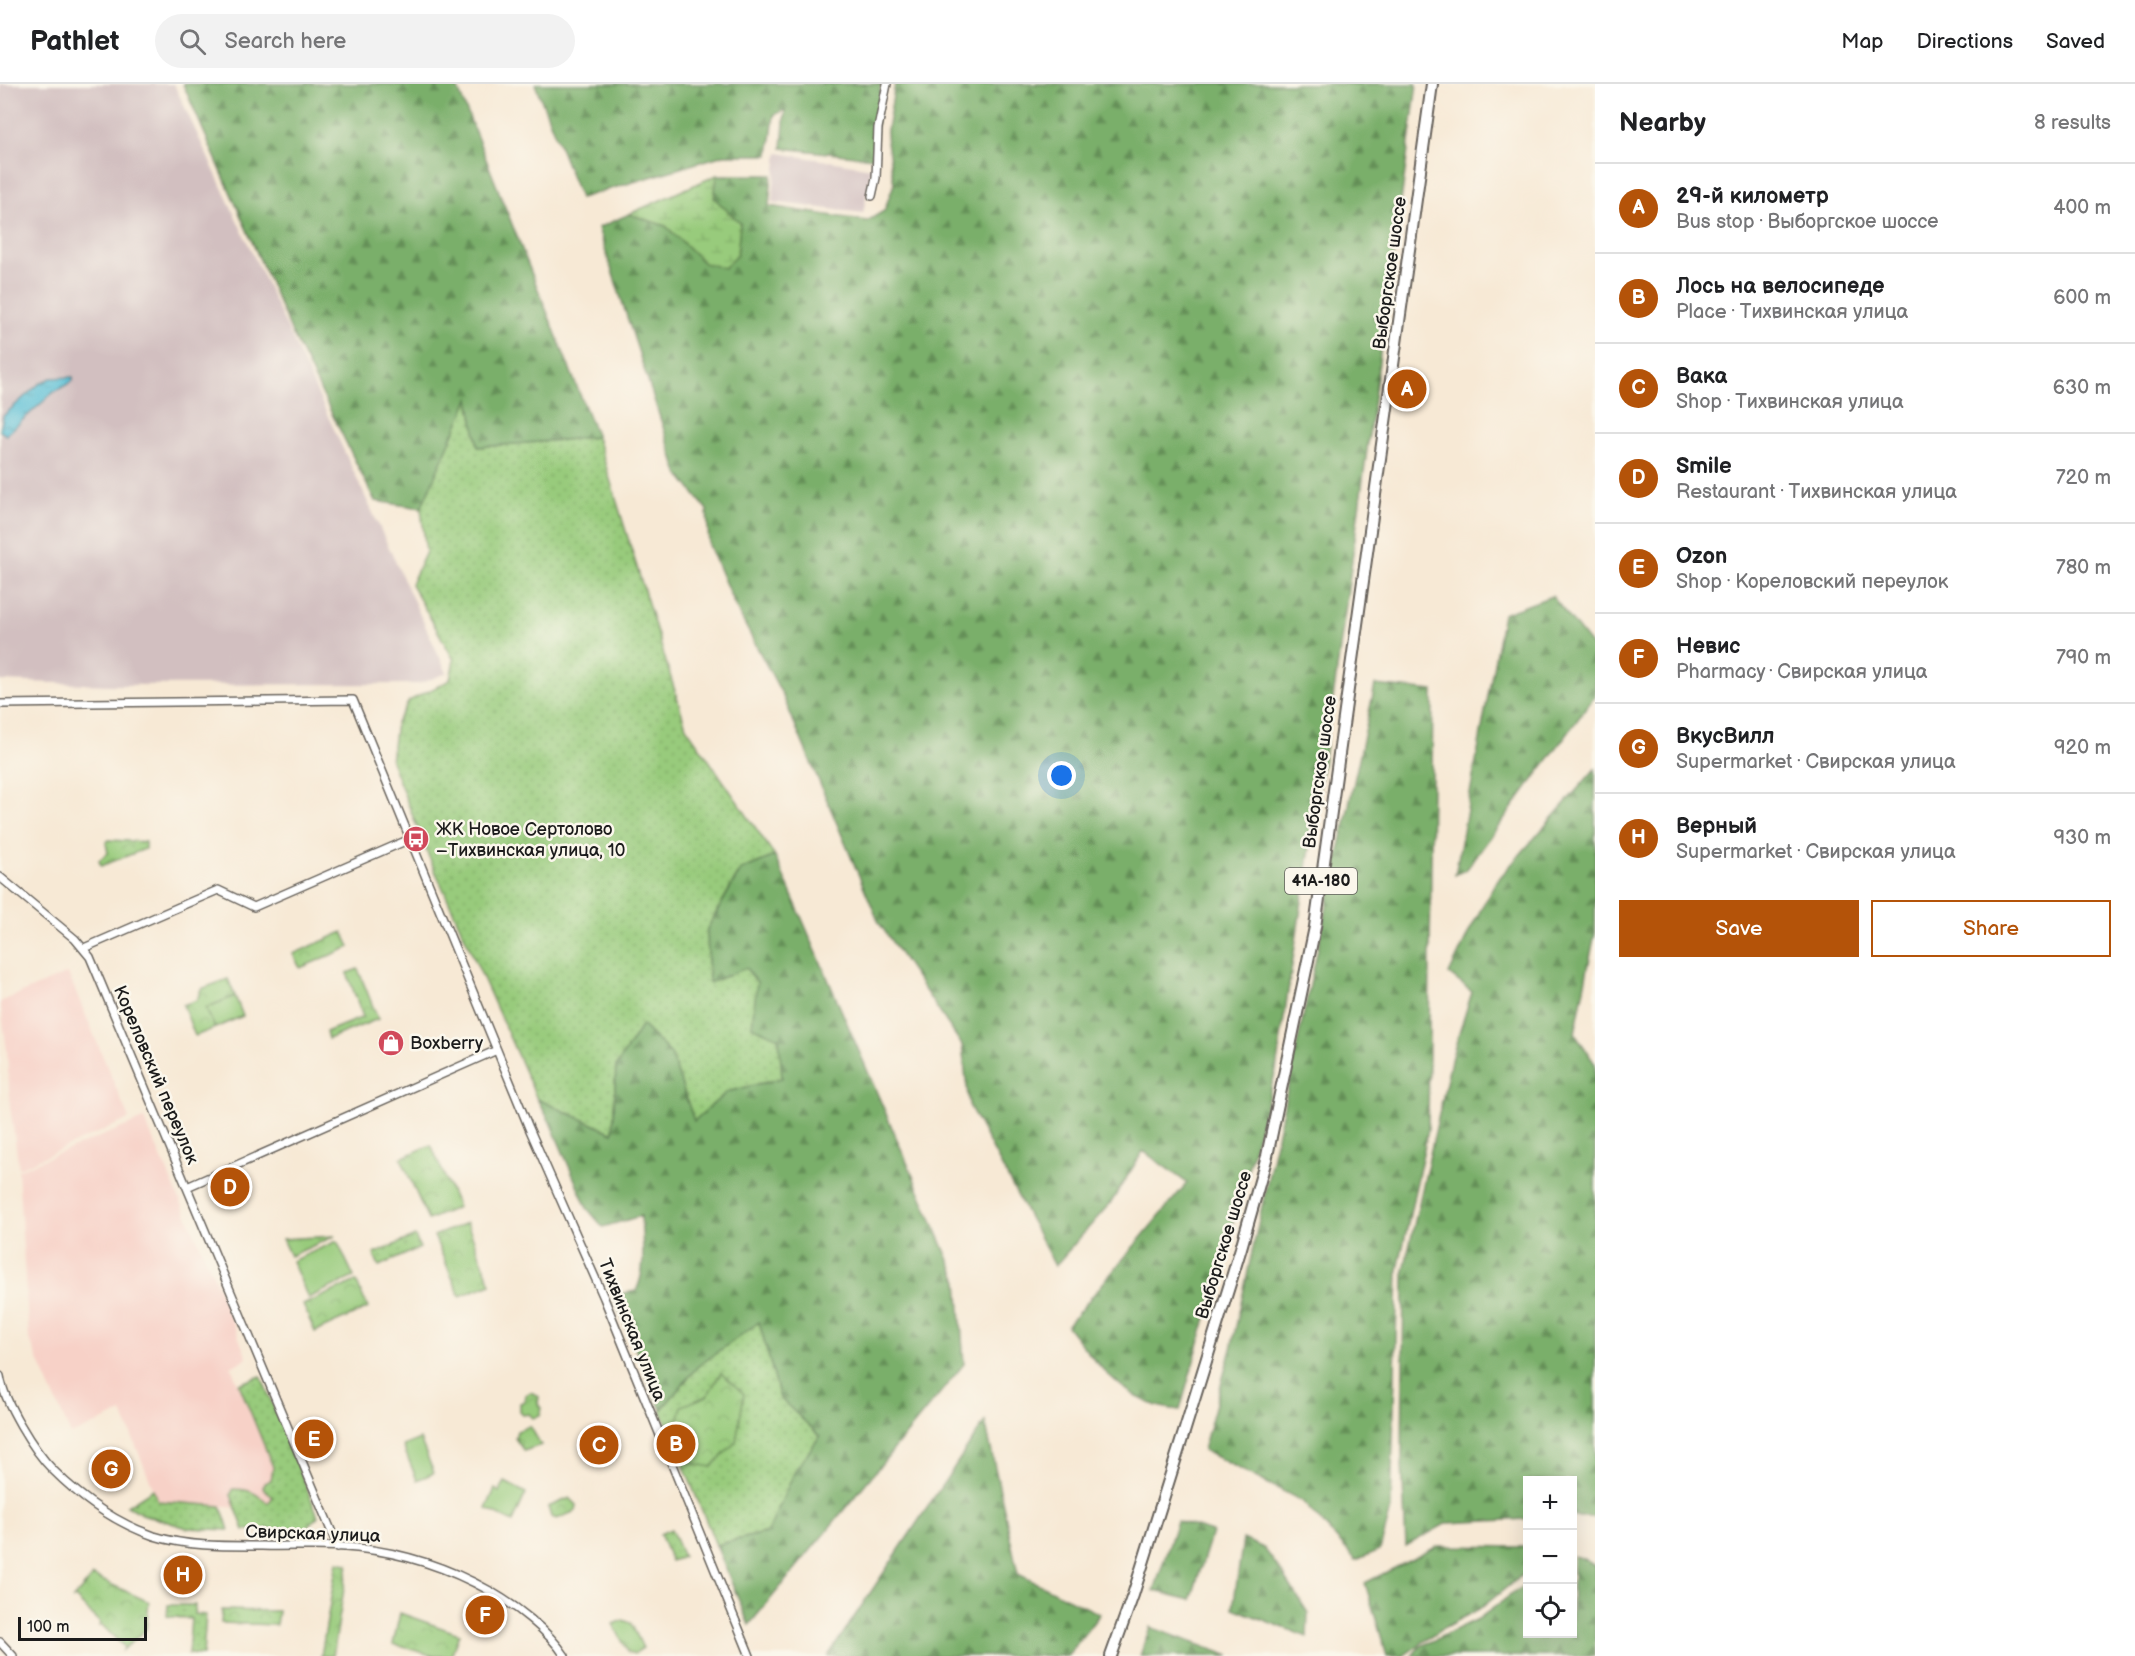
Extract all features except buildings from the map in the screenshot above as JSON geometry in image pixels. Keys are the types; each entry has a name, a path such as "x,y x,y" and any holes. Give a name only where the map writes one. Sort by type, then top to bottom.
{"main road":[{"name":"Выборгское шоссе","path":"1111,1656 1133,1595 1241,1248 1267,1156 1288,1063 1315,927 1432,84"}],"street":[{"path":"872,196 876,178 878,128 887,84"},
{"name":"Тихвинская улица","path":"0,704 353,700 529,1128 604,1298 750,1656"},
{"path":"0,877 84,948 218,890 254,907 410,839"},
{"name":"Кореловский переулок","path":"84,948 90,957 338,1547"},
{"path":"187,1187 497,1050"},
{"name":"Свирская улица","path":"0,1376 20,1425 44,1460 76,1493 139,1530 183,1542 212,1546 338,1547 389,1553 440,1567 472,1581 526,1615 565,1656"},
{"path":"0,1642 13,1656"}],"shaded area":[{"path":"0,84 174,84 447,673 418,684 111,685 0,681"},
{"path":"778,153 872,168 863,213 772,202"},
{"path":"68,973 129,1119 19,1168 10,1106 7,1050 0,1002"},
{"path":"144,1119 219,1288 247,1358 231,1367 282,1491 268,1511 158,1500 122,1412 71,1435 29,1339 18,1170"}],"green space":[{"path":"183,84 456,84 597,437 478,447 469,399 421,508 375,501 292,333"},
{"path":"535,84 881,84 873,158 782,148 785,110 774,115 769,155 724,155 580,198"},
{"path":"895,84 1417,84 1333,699 1276,1070 1180,1410 1157,1406 1130,1392 1106,1373 1067,1326 1187,1183 1143,1151 1112,1201 1055,1266 969,1105 962,1045 879,923 782,694 735,606 709,545 707,510 678,473 598,228 629,214 666,226 704,263 737,255 740,223 714,198 717,175 772,175 769,206 867,221 884,211 894,184 886,136"},
{"path":"717,175 714,198 740,223 737,255 724,268 704,263 666,226 629,214"},
{"path":"469,398 478,447 597,437 686,727 775,856 740,870 707,929 709,983 746,968 758,983 752,1026 779,1038 783,1078 727,1092 694,1121 671,1054 616,1066 613,1133 537,1099 429,857 391,761 396,723 409,701 450,680 454,660 411,584 426,552 421,508"},
{"path":"1552,596 1595,650 1595,696 1467,869 1455,875 1503,614"},
{"path":"1375,685 1433,691 1428,1130 1398,1270 1391,1509 1380,1550 1356,1560 1302,1501 1203,1450 1231,1349"},
{"path":"1595,769 1595,933 1575,1033 1595,1064 1595,1517 1577,1517 1577,1476 1523,1476 1523,1519 1447,1523 1406,1546 1402,1463 1404,1270 1452,1056 1472,992 1449,974 1495,883"},
{"path":"109,840 145,842 145,849 101,866 99,860 108,853 106,843"},
{"path":"775,856 958,1281 964,1364 749,1625 716,1545 768,1532 795,1471 820,1436 780,1398 759,1322 697,1367 661,1410 613,1295 636,1291 642,1274 641,1216 603,1227 587,1208 550,1122 537,1099 613,1133 616,1066 642,1025 671,1054 694,1121 727,1092 782,1078 779,1038 752,1026 757,982 746,968 709,983 707,929 741,870"},
{"path":"343,932 350,947 300,968 293,954"},
{"path":"358,969 378,1019 328,1039 326,1032 363,1017 347,973"},
{"path":"228,979 235,996 206,1008 215,1028 195,1036 183,1005 197,1000 201,989"},
{"path":"235,996 243,1016 215,1028 206,1008"},
{"path":"431,1145 458,1207 428,1220 401,1158"},
{"path":"467,1223 491,1284 460,1296 434,1236"},
{"path":"335,1236 290,1256 282,1239"},
{"path":"415,1236 420,1248 379,1266 374,1254"},
{"path":"337,1241 354,1277 308,1298 292,1261"},
{"path":"356,1281 368,1308 315,1332 303,1305"},
{"path":"759,1322 780,1398 820,1436 795,1471 768,1532 716,1545 661,1410 697,1367"},
{"path":"721,1373 744,1394 736,1442 711,1467 682,1461 673,1440 682,1406 707,1396"},
{"path":"261,1376 318,1516 309,1528 244,1530 231,1495 233,1489 244,1490 256,1494 268,1503 273,1497 263,1488 264,1483 271,1480 273,1467 239,1384"},
{"path":"531,1392 539,1397 538,1404 542,1408 540,1416 533,1418 529,1414 523,1415 520,1412 520,1403 525,1401 526,1395"},
{"path":"985,1421 1018,1574 1100,1614 1067,1656 828,1656"},
{"path":"530,1426 541,1445 524,1451 515,1438 517,1431"},
{"path":"420,1439 434,1473 417,1480 403,1446"},
{"path":"505,1482 526,1493 513,1522 486,1509 495,1489 499,1492"},
{"path":"153,1489 158,1501 221,1506 229,1530 187,1528 142,1514 127,1506"},
{"path":"570,1498 577,1505 576,1511 557,1519 551,1517 548,1507"},
{"path":"1177,1521 1212,1532 1191,1600 1154,1591"},
{"path":"671,1529 683,1557 671,1561 660,1534"},
{"path":"1243,1539 1264,1548 1285,1577 1308,1613 1307,1637 1233,1608"},
{"path":"1438,1546 1523,1547 1523,1574 1481,1608 1445,1627 1403,1656 1387,1656 1365,1583"},
{"path":"1577,1557 1595,1566 1595,1656 1412,1656 1419,1647 1478,1619 1523,1586 1523,1638 1577,1638"},
{"path":"337,1562 348,1564 333,1656 321,1656"},
{"path":"93,1576 149,1602 146,1629 123,1650 124,1647 102,1625 99,1626 100,1623 75,1598 72,1600"},
{"path":"168,1605 195,1605 194,1614 206,1615 203,1655 188,1654 191,1619 167,1616"},
{"path":"222,1610 278,1611 276,1625 221,1623"},
{"path":"400,1613 459,1634 451,1656 434,1656 393,1644"},
{"path":"623,1620 631,1623 643,1648 634,1654 628,1652 613,1624"},
{"path":"1150,1627 1230,1656 1140,1656"}],"water":[{"path":"73,377 73,381 54,392 6,435 0,431 3,416 39,384 51,378"}],"place":[{"name":"29-й километр","path":"1407,389"},
{"name":"ЖК Новое Сертолово –Тихвинская улица, 10","path":"416,839"},
{"name":"Boxberry","path":"391,1043"},
{"name":"Smile","path":"230,1187"},
{"name":"Ozon","path":"314,1439"},
{"name":"Лось на велосипеде","path":"676,1444"},
{"name":"Вака","path":"599,1445"},
{"name":"ВкусВилл","path":"111,1469"},
{"name":"Верный","path":"183,1575"},
{"name":"Невис","path":"485,1615"}]}
